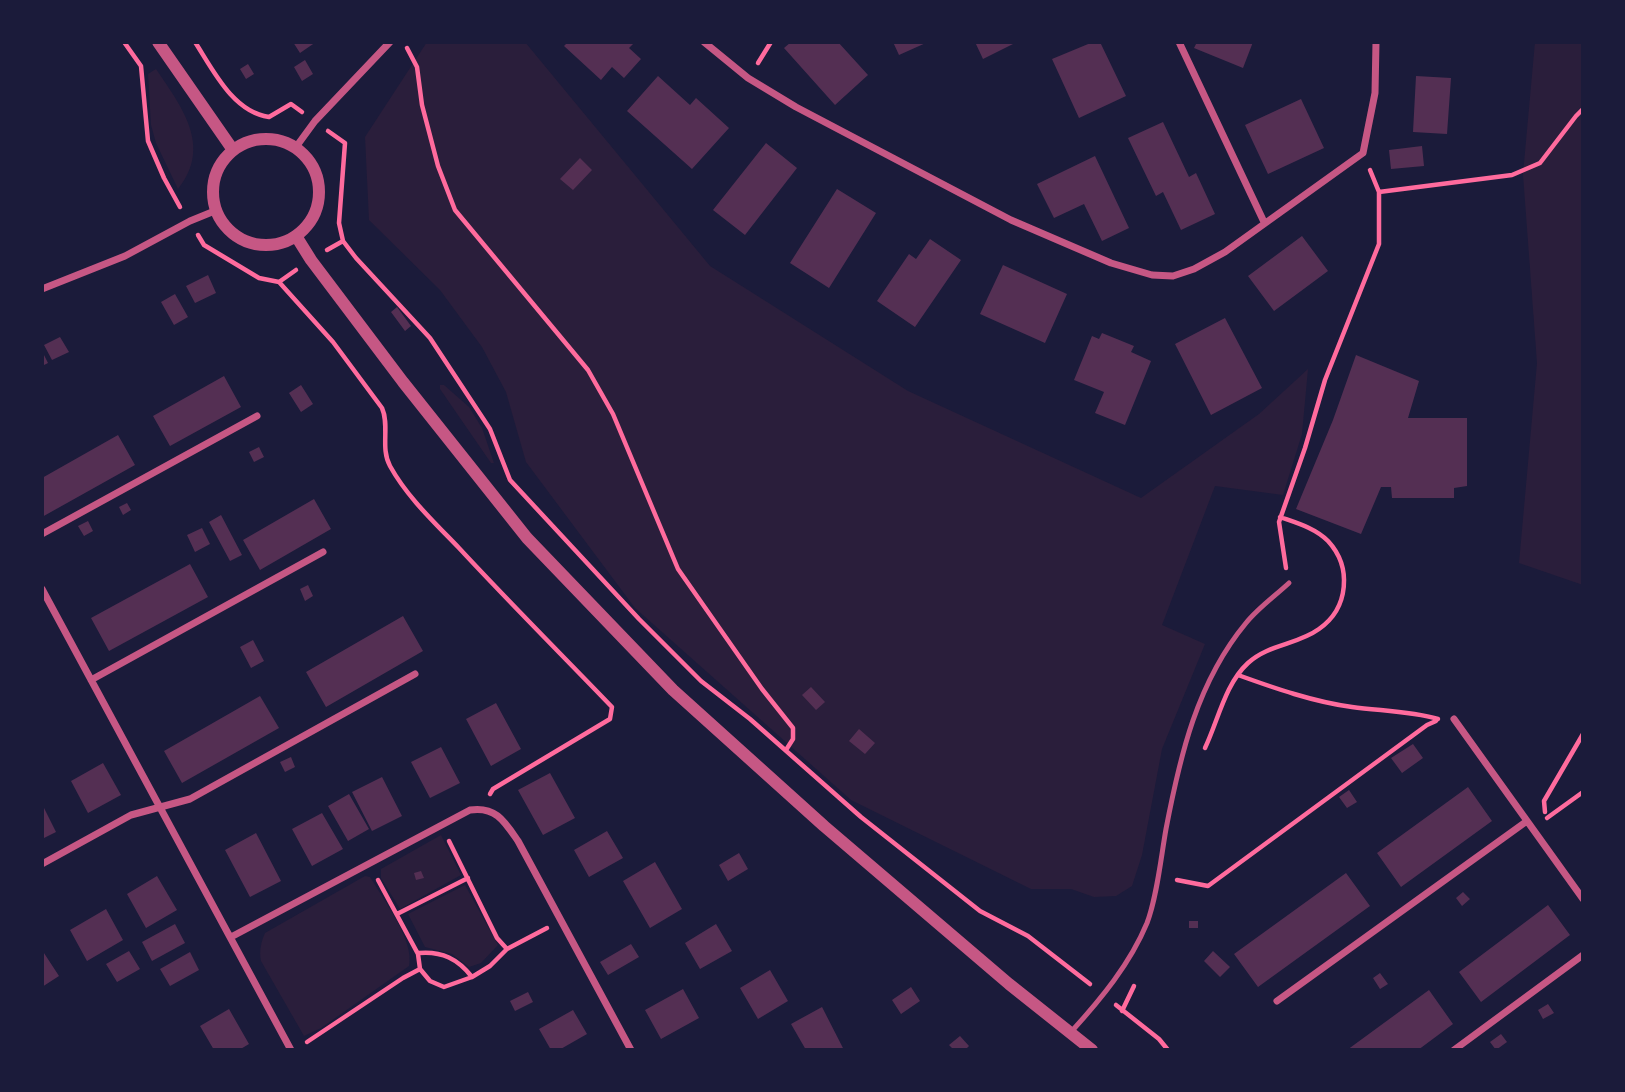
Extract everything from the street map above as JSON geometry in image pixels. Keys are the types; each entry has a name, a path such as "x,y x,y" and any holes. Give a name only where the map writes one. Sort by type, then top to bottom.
{"street":[{"path":"158,42 233,150"},
{"path":"296,147 314,121 390,42"},
{"path":"704,42 748,78 796,107 1012,220 1135,272 1173,276 1194,269 1225,252 1363,153 1375,93 1376,42"},
{"path":"1179,42 1264,222"},
{"path":"270,138 296,147 312,164 318,179 316,211 308,225 296,236 266,245 250,242 236,235 224,224 216,210 213,193 223,160 233,150 252,140 270,138"},
{"path":"42,289 125,256 216,210"},
{"path":"296,236 402,382 527,538 673,690 824,826 1009,984 1092,1050"},
{"path":"42,534 257,416"},
{"path":"91,680 323,552"},
{"path":"42,589 232,937 288,1049"},
{"path":"42,864 131,815 190,799 415,674"},
{"path":"1454,719 1583,900"},
{"path":"232,937 470,810 483,808 503,819 518,841 631,1050"},
{"path":"1277,1001 1527,821"},
{"path":"1454,1050 1583,955"}],"lane":[{"path":"1071,1033 1104,996 1131,954 1147,921 1178,767 1200,702 1225,654 1247,622 1289,583"}],"path":[{"path":"124,42 141,66 148,141 173,197 204,245 259,278 279,282 335,340 384,406 388,464 417,503 612,707 610,719 493,789 483,808"},
{"path":"195,42 220,80 247,111 269,117 291,104 345,143 340,223 343,241 430,338 490,429 510,480 639,619 701,681 786,750 861,817 980,911 1028,936 1067,964 1159,1039 1168,1050"},
{"path":"404,42 417,67 422,105 438,166 455,209 588,370 613,414 678,569 762,690 793,728 793,739 786,750"},
{"path":"1379,192 1512,175 1540,163 1583,110"},
{"path":"1289,583 1280,517 1305,448 1325,380 1378,244 1379,192 1363,153"},
{"path":"1202,754 1238,675 1248,663 1267,649 1321,628 1339,607 1345,588 1345,570 1328,542 1314,531 1280,517"},
{"path":"1179,866 1177,880 1208,886 1427,725 1440,719 1349,707 1271,687 1238,675"},
{"path":"1545,820 1544,801 1583,734"},
{"path":"1532,829 1583,792"},
{"path":"441,825 497,938 507,949"},
{"path":"370,863 418,954 420,969 430,981 444,987 472,977 490,966 507,949 560,921"},
{"path":"397,914 468,878"},
{"path":"418,954 440,954 452,958 464,966 472,977"},
{"path":"288,1049 311,1041 420,969"}],"shaded area":[{"path":"427,42 525,42 710,266 908,391 1141,498 1259,414 1308,369 1302,434 1283,495 1215,486 1162,625 1205,644 1162,749 1142,855 1132,886 1116,896 1094,897 1071,889 1031,889 851,800 635,608 526,462 506,392 482,347 440,290 369,220 365,137"},
{"path":"1535,42 1583,42 1583,585 1519,563 1537,363 1523,174"},
{"path":"156,69 183,112 193,142 193,157 188,173 178,189 156,143 151,125 148,74"},
{"path":"440,385 444,385 469,407 482,428 494,463 491,463 440,389"},
{"path":"441,835 461,875 400,909 381,878 381,869"},
{"path":"365,876 370,877 403,933 410,956 409,966 321,1028 304,1036 261,961 260,950 265,933"},
{"path":"465,885 498,945 481,963 469,967 452,954 425,947 408,914"}],"building":[{"path":"293,42 316,42 300,53"},
{"path":"568,42 635,42 629,48 641,59 624,78 612,67 601,80 564,46"},
{"path":"791,42 838,42 868,75 835,105 784,48"},
{"path":"893,42 928,42 899,55"},
{"path":"975,42 1017,42 983,59"},
{"path":"1093,42 1100,42 1126,96 1079,118 1052,59"},
{"path":"1197,42 1253,42 1243,68 1194,48"},
{"path":"305,60 313,74 302,81 294,67"},
{"path":"248,64 254,74 246,79 240,69"},
{"path":"658,76 690,105 696,98 729,128 692,169 627,111"},
{"path":"1416,76 1451,78 1447,134 1413,132"},
{"path":"1301,99 1324,148 1268,174 1245,125"},
{"path":"1163,122 1189,177 1196,173 1215,214 1181,230 1163,192 1156,196 1128,138"},
{"path":"766,143 797,168 745,235 713,210"},
{"path":"1422,146 1424,166 1391,169 1389,150"},
{"path":"1095,156 1129,228 1102,241 1084,204 1054,218 1037,184"},
{"path":"580,158 592,170 573,190 560,179"},
{"path":"837,189 876,213 829,288 790,263"},
{"path":"1302,236 1328,271 1274,311 1248,276"},
{"path":"930,239 961,260 915,327 877,301 909,254 916,259"},
{"path":"1003,265 1067,294 1045,343 980,314"},
{"path":"208,275 216,293 195,303 186,286"},
{"path":"175,294 188,317 174,325 161,302"},
{"path":"397,307 411,326 405,331 391,312"},
{"path":"1225,318 1262,388 1211,415 1175,344"},
{"path":"1102,333 1134,346 1131,352 1151,361 1125,425 1095,413 1104,392 1074,380 1092,336 1099,339"},
{"path":"60,337 69,352 52,360 44,345"},
{"path":"42,351 48,363 42,366"},
{"path":"1356,355 1419,381 1408,418 1467,418 1467,486 1454,488 1454,498 1392,498 1391,487 1381,487 1361,534 1296,509 1333,420"},
{"path":"224,376 241,407 170,446 153,416"},
{"path":"301,385 313,404 301,412 289,393"},
{"path":"118,435 135,465 42,517 42,478"},
{"path":"259,447 264,457 254,462 249,452"},
{"path":"314,499 331,529 260,570 243,540"},
{"path":"127,503 131,510 123,515 119,507"},
{"path":"221,515 242,555 230,561 209,522"},
{"path":"88,521 93,531 84,536 78,526"},
{"path":"202,528 210,544 195,552 187,535"},
{"path":"190,564 208,597 109,651 91,618"},
{"path":"308,585 313,596 305,601 300,589"},
{"path":"403,616 423,651 326,707 306,672"},
{"path":"253,640 264,661 251,668 240,647"},
{"path":"811,687 825,702 816,710 802,695"},
{"path":"260,696 279,728 182,783 164,751"},
{"path":"496,703 521,749 491,766 466,719"},
{"path":"859,729 875,743 865,754 849,741"},
{"path":"1413,744 1423,758 1402,773 1391,758"},
{"path":"441,747 460,783 430,798 411,762"},
{"path":"291,757 295,767 285,772 280,762"},
{"path":"103,763 121,795 88,813 71,781"},
{"path":"550,773 575,818 543,835 518,790"},
{"path":"382,777 402,816 372,831 352,792"},
{"path":"1468,787 1492,821 1401,887 1377,853"},
{"path":"1349,790 1357,802 1347,808 1339,797"},
{"path":"349,794 369,829 348,841 328,806"},
{"path":"42,804 56,832 42,839"},
{"path":"322,813 343,849 312,866 292,829"},
{"path":"607,831 623,858 589,877 574,850"},
{"path":"256,833 281,881 250,897 225,850"},
{"path":"739,853 748,869 728,881 719,865"},
{"path":"655,862 682,909 650,928 623,881"},
{"path":"421,871 424,878 416,880 414,873"},
{"path":"1346,873 1370,906 1258,987 1234,954"},
{"path":"157,876 177,910 146,928 127,894"},
{"path":"1463,892 1470,899 1462,906 1456,898"},
{"path":"1548,905 1570,935 1481,1002 1459,972"},
{"path":"106,909 123,940 87,961 70,930"},
{"path":"1189,921 1198,921 1198,928 1189,928"},
{"path":"175,924 185,943 152,961 142,942"},
{"path":"716,924 732,951 700,969 685,943"},
{"path":"631,944 639,957 608,975 600,962"},
{"path":"42,950 59,976 42,987"},
{"path":"129,951 140,969 117,982 106,964"},
{"path":"1213,951 1230,967 1220,977 1204,961"},
{"path":"190,952 199,970 170,986 160,969"},
{"path":"770,970 788,1001 758,1019 740,988"},
{"path":"1380,973 1388,984 1380,989 1373,978"},
{"path":"911,987 920,1001 901,1014 892,1000"},
{"path":"683,989 699,1018 661,1039 645,1010"},
{"path":"1429,990 1453,1024 1418,1050 1347,1050"},
{"path":"528,992 533,1002 515,1011 510,1001"},
{"path":"1548,1004 1554,1013 1543,1019 1538,1010"},
{"path":"822,1007 844,1050 806,1050 791,1024"},
{"path":"229,1009 249,1044 239,1050 214,1050 200,1026"},
{"path":"573,1010 587,1034 559,1050 551,1050 539,1029"},
{"path":"1501,1034 1507,1042 1496,1050 1490,1042"},
{"path":"960,1036 969,1046 965,1050 954,1050 949,1045"}]}
